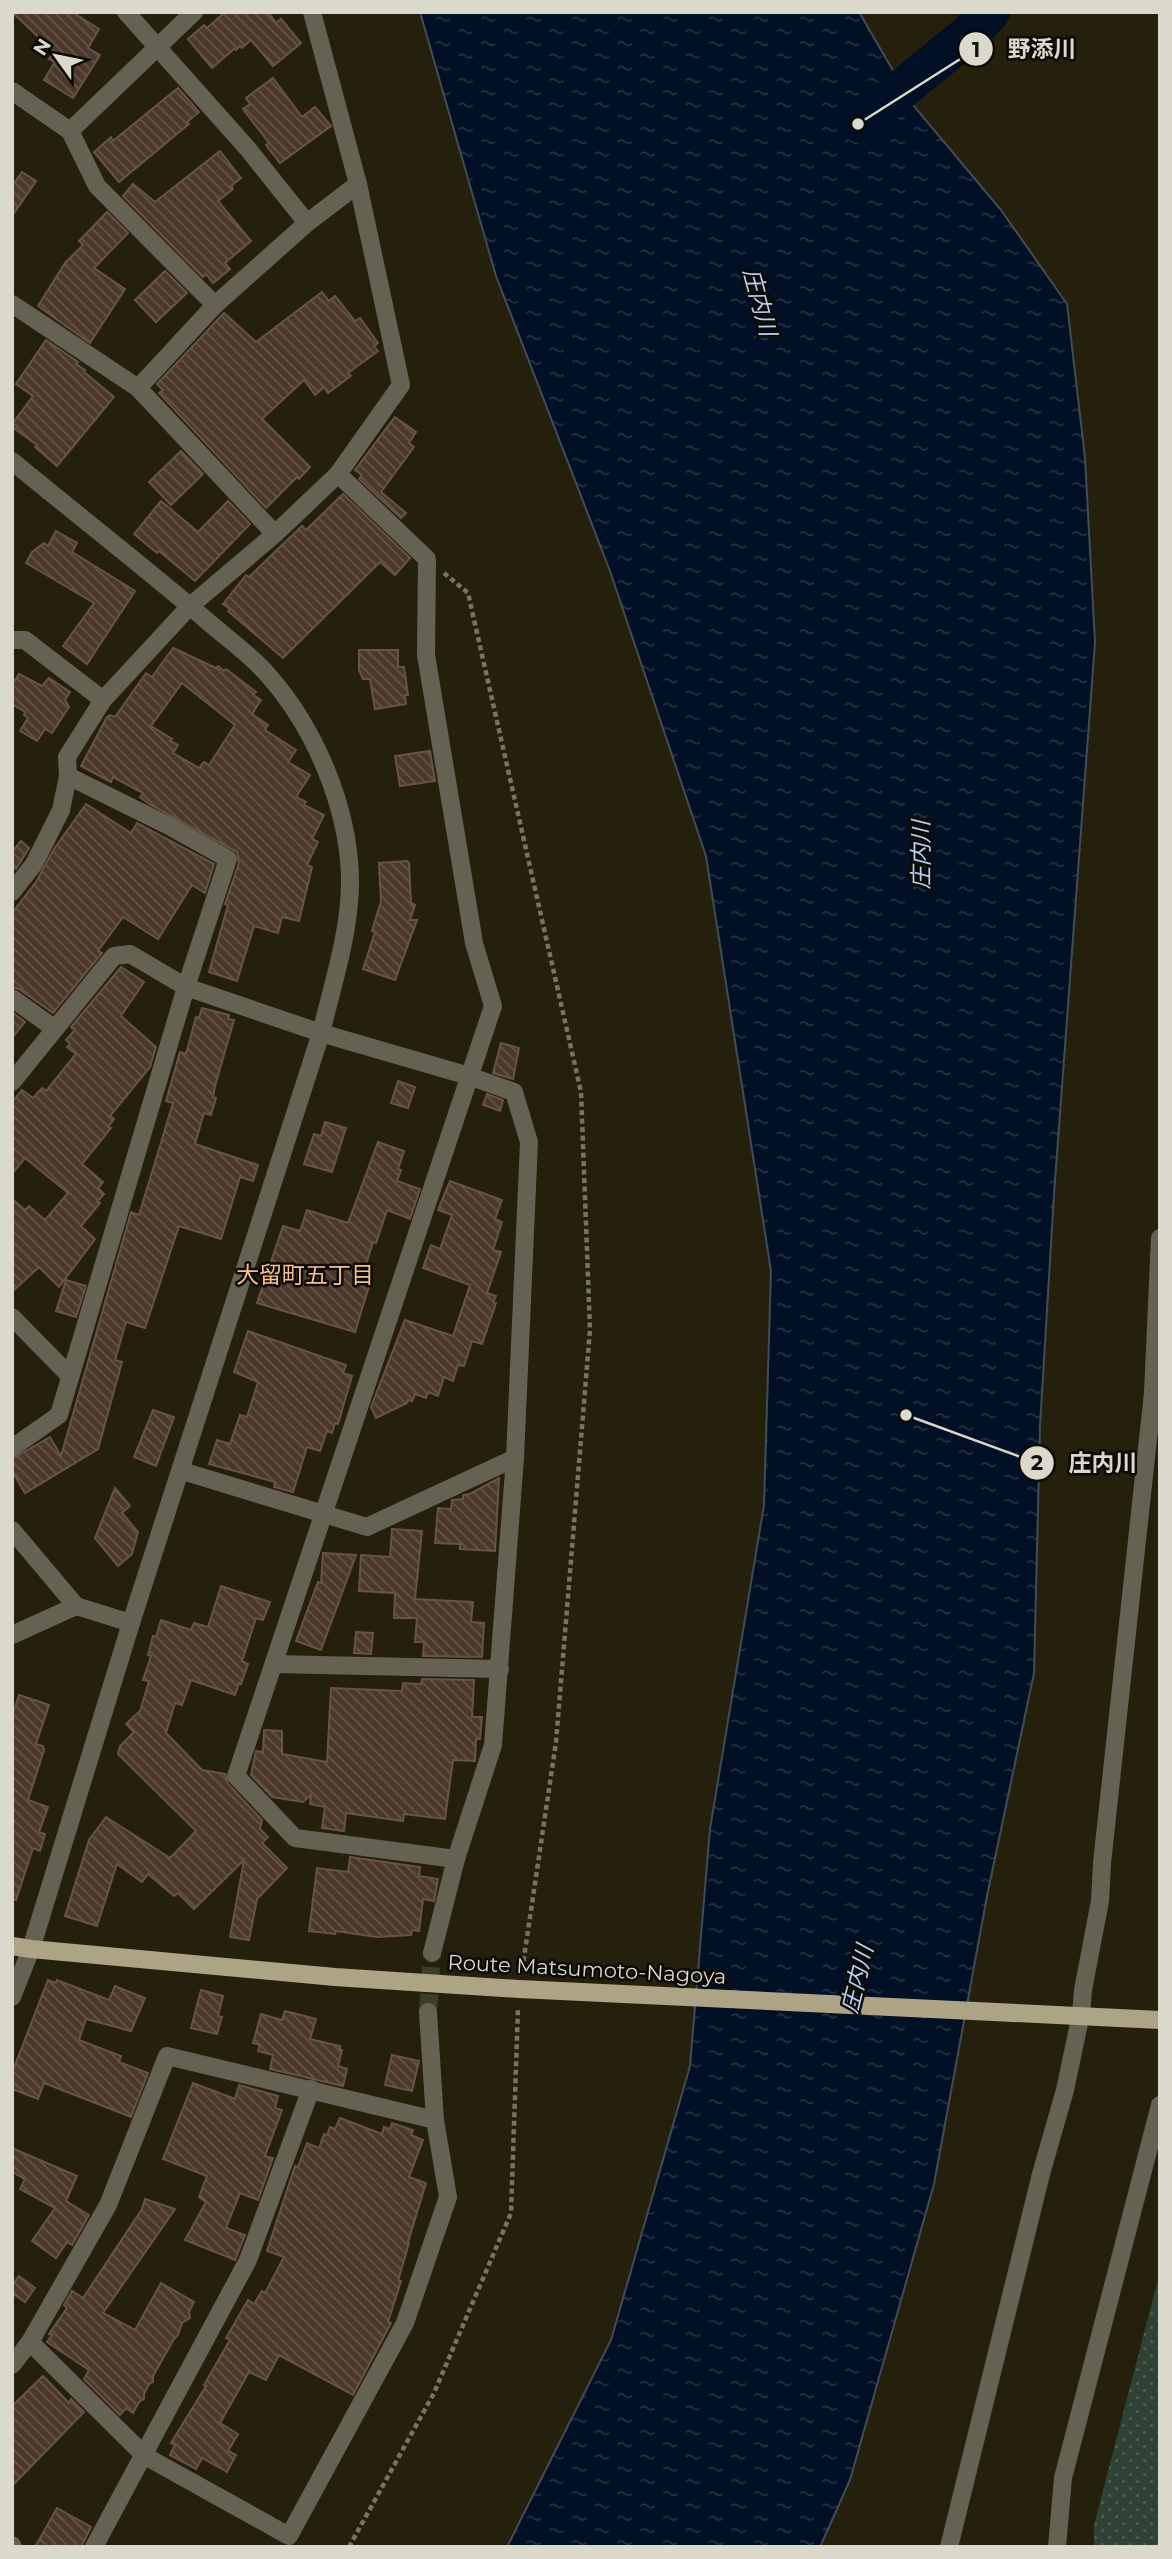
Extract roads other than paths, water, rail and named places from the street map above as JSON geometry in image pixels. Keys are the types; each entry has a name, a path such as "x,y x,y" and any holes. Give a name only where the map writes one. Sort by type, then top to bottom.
{"main road":[{"name":"Route Matsumoto-Nagoya","path":"12,1945 31,1950 335,1977 531,1990 1081,2014 1160,2020"}],"street":[{"path":"126,12 248,149 307,223"},
{"path":"69,131 194,12"},
{"path":"12,892 34,864 61,810 68,776 68,757 103,700 190,606 275,534 338,474 401,385 358,184 312,12"},
{"path":"12,91 69,131 97,186 215,306"},
{"path":"138,388 215,306 307,223 358,184"},
{"path":"12,304 138,388 275,534"},
{"path":"12,461 190,606 268,674 296,714 325,764 344,820 350,878 344,934 321,1033 131,1623 31,1950 12,1997"},
{"path":"338,474 427,559 426,655 474,943 493,1006 236,1776 295,1838 456,1859"},
{"path":"12,640 25,640 103,700"},
{"path":"12,1448 59,1415 186,987 228,859 170,826 68,776"},
{"path":"12,1082 114,956 130,954 186,987 321,1033 469,1076 514,1092 529,1142 515,1458 493,1745 456,1859 432,1952"},
{"path":"12,998 55,1029"},
{"path":"949,2547 1041,2174 1065,2090 1100,1901 1153,1393 1160,1238"},
{"path":"12,1317 69,1375"},
{"path":"182,1471 368,1527 515,1458"},
{"path":"12,1530 76,1606 131,1623"},
{"path":"12,1635 76,1606"},
{"path":"274,1664 500,1669"},
{"path":"30,2342 145,2456 289,2536 405,2323 448,2197 435,2120 428,2012"},
{"path":"12,2365 30,2342 108,2205 167,2056 435,2120"},
{"path":"94,2547 248,2260 311,2089"},
{"path":"1057,2547 1063,2478 1160,2105"}],"water":[{"path":"420,12 859,12 913,105 1001,210 1067,304 1085,458 1095,642 1054,1194 1040,1426 1034,1673 987,1896 934,2184 850,2480 820,2547 507,2547 611,2340 690,2066 710,1829 764,1505 771,1271 706,856 610,571 496,276"}],"waterway":[{"path":"860,123 968,35 990,12"}],"tunnel":[{"path":"428,2012 432,1953"}],"place":[{"name":"野添川","path":"858,124"},
{"name":"庄内川","path":"906,1415"}],"district":[{"name":"大留町五丁目","path":"305,1275"}]}
